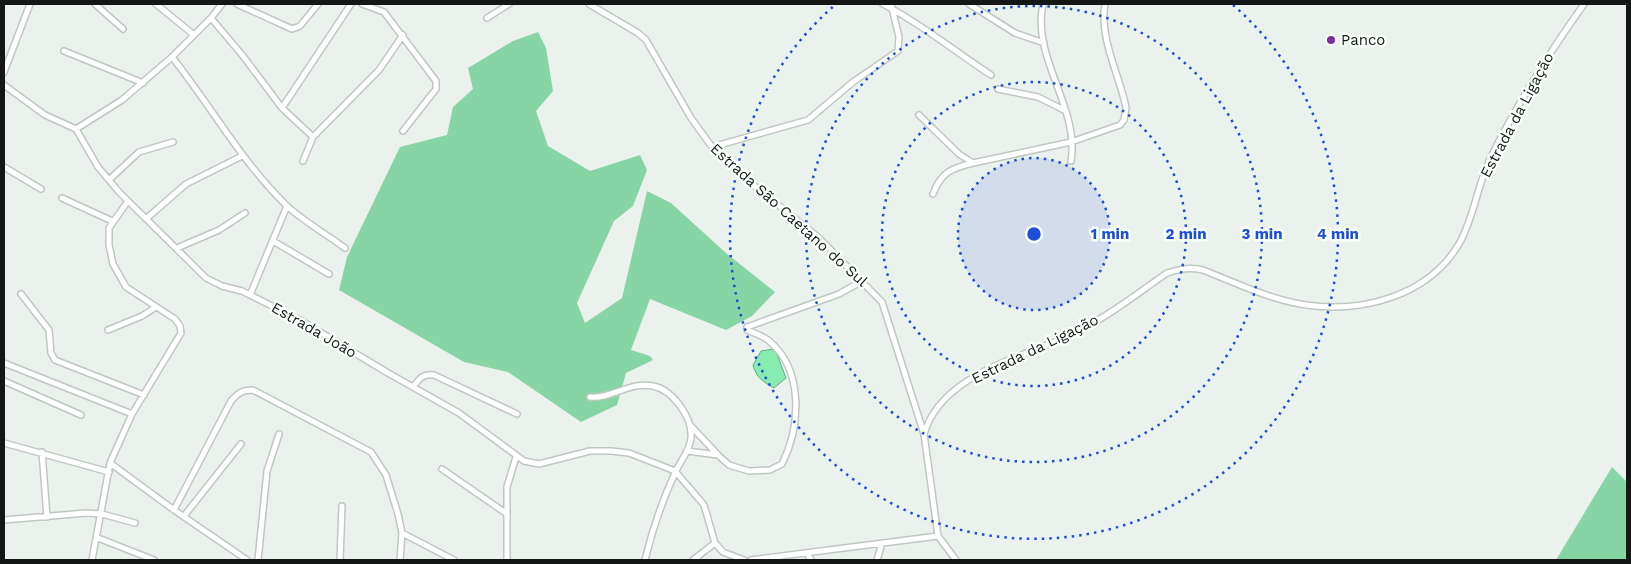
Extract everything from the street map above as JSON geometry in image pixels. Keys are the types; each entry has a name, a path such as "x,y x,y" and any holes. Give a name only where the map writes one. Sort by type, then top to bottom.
{"street":[{"path":"4,72 30,4"},
{"path":"95,4 123,29"},
{"path":"156,4 194,35"},
{"path":"4,85 45,115 76,129 92,118 109,110 172,57 221,4"},
{"path":"237,4 251,6 292,29 300,26 318,4"},
{"path":"282,108 352,4"},
{"path":"362,4 384,12 437,85 436,89 403,131"},
{"path":"487,18 509,4"},
{"name":"Estrada São Caetano do Sul","path":"589,4 624,24 646,40 691,118 712,147 732,168 799,221 882,302 924,434 938,536"},
{"path":"883,4 892,6 923,26 952,50 991,75"},
{"path":"969,4 1015,32 1044,43"},
{"path":"1043,4 1041,20 1044,43 1064,110 1071,142 1071,161"},
{"path":"933,194 938,180 954,168 1071,142 1115,129 1120,125 1125,114 1124,101 1106,32 1105,4"},
{"name":"Estrada da Ligação","path":"924,434 931,414 938,406 981,373 1001,362 1078,332 1167,273 1176,270 1194,268 1285,300 1306,305 1337,307 1386,300 1417,285 1442,264 1458,244 1494,152 1538,70 1584,4"},
{"path":"712,147 808,120 853,82 898,51 899,38 892,6"},
{"path":"210,18 243,56 282,108 313,137"},
{"path":"303,161 313,137 378,70 402,35"},
{"path":"64,51 143,82"},
{"path":"172,57 196,86 242,156 287,206 345,248"},
{"path":"998,89 1038,96 1064,110"},
{"path":"919,115 959,154 973,163"},
{"name":"Estrada João","path":"76,129 98,166 109,180 206,278 222,286 250,295 300,320 478,425 524,461 539,464 590,451 611,451 629,453 675,471"},
{"path":"109,180 138,152 173,142"},
{"path":"147,218 186,184 242,156"},
{"path":"4,166 41,188"},
{"path":"62,198 112,221"},
{"path":"92,560 98,538 110,463 132,414 178,340 180,326 175,319 132,292 118,275 110,254 108,236 112,221 128,201"},
{"path":"250,295 287,206"},
{"path":"177,248 219,230 244,213"},
{"path":"273,241 328,274"},
{"path":"590,397 600,398 639,385 653,386 666,392 676,402 690,424 729,465 738,469 759,471 778,467 786,456 796,414 797,400 781,354 766,338 747,330 747,327 839,294 862,282"},
{"path":"21,294 49,330 51,353 56,360 144,395"},
{"path":"108,330 142,316 156,307"},
{"path":"4,363 132,414"},
{"path":"413,386 422,376 427,374 434,375 517,414"},
{"path":"4,380 81,415"},
{"path":"174,510 231,401 244,390 253,390 372,452 386,475 402,533 400,560"},
{"path":"645,560 675,471 691,440 690,424"},
{"path":"258,560 267,471 279,434"},
{"path":"4,443 109,472"},
{"path":"184,516 241,444"},
{"path":"687,451 718,455"},
{"path":"42,452 47,517"},
{"path":"507,560 507,487 516,456"},
{"path":"110,463 174,510 248,560"},
{"path":"442,470 507,514"},
{"path":"675,471 704,505 715,543 723,552 744,560"},
{"path":"340,560 342,506"},
{"path":"4,520 67,514 102,514 135,523"},
{"path":"402,533 454,560"},
{"path":"751,560 938,536 956,560"},
{"path":"98,538 154,560"},
{"path":"877,560 882,542"},
{"path":"693,560 715,543"},
{"path":"807,553 811,560"}],"shaded area":[{"path":"538,32 546,48 553,91 536,111 548,146 590,171 640,155 647,170 633,206 614,221 577,303 585,323 622,298 647,191 671,203 726,253 775,292 752,316 726,330 650,299 631,350 650,356 653,360 626,373 617,405 581,422 508,372 464,362 339,290 347,257 400,147 447,135 453,107 473,89 468,68 513,41"},
{"path":"775,349 786,378 774,388 760,379 753,365 761,351"},
{"path":"1612,467 1627,482 1627,560 1556,560"}],"place":[{"name":"Panco","path":"1331,40"}]}
